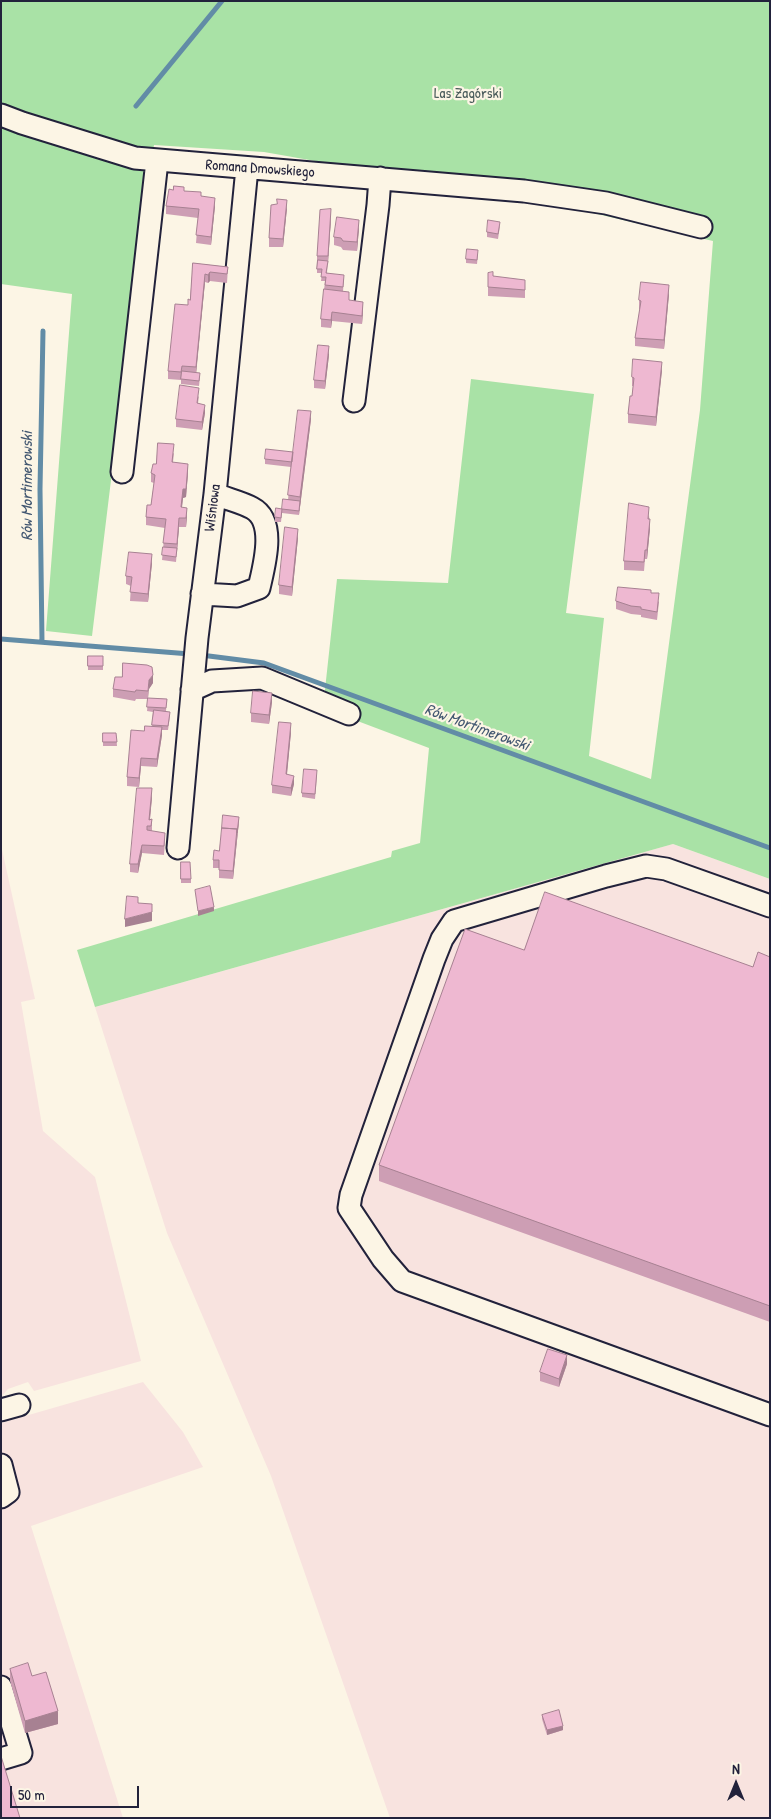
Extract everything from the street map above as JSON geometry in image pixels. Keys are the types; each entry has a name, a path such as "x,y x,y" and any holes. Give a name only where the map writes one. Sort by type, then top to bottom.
{"street":[{"name":"Romana Dmowskiego","path":"1,115 135,158 524,191 606,203 701,227"},
{"path":"122,472 157,161"},
{"name":"Wiśniowa","path":"178,848 197,638 215,494 246,168"},
{"path":"354,401 380,178"},
{"path":"202,594 237,596 259,588 266,551 266,523 254,508 215,494"},
{"path":"193,680 212,681 262,678 349,714"},
{"path":"770,906 666,869 646,866 588,881 454,921 442,939 434,959 351,1195 349,1208 383,1259 402,1281 770,1415"},
{"path":"1,1466 8,1492 1,1497"},
{"path":"1,1687 21,1753 1,1759"}],"shaded area":[{"path":"673,844 770,879 770,1818 390,1818 271,1476 167,1233 95,1007"},
{"path":"1,845 35,999 21,1002 43,1131 95,1177 141,1361 34,1391 28,1382 8,1389 1,1397"},
{"path":"143,1382 183,1432 203,1467 31,1526 123,1818 1,1818 1,1423"}],"green space":[{"name":"Las Zagórski","path":"1,1 770,1 770,879 673,844 95,1007 77,950 391,857 392,851 420,843 429,748 323,708 337,579 448,583 471,379 594,394 566,613 604,618 589,756 651,779 700,410 713,241 537,200 264,152 154,145 138,259 92,636 46,631 72,294 1,284"}],"building":[{"path":"174,186 184,187 184,191 201,192 201,196 215,198 211,237 196,235 199,209 166,206 169,189 173,190"},
{"path":"277,199 287,200 283,239 269,238 271,205 277,204"},
{"path":"331,209 328,256 317,256 320,210"},
{"path":"337,217 359,220 357,242 343,241 341,238 334,237"},
{"path":"488,220 500,222 498,234 487,232"},
{"path":"467,249 478,250 477,260 466,259"},
{"path":"318,260 328,261 326,273 344,275 343,287 325,285 326,277 321,277 322,269 317,269"},
{"path":"193,263 228,267 227,274 210,272 208,275 205,274 196,367 182,366 181,372 168,371 175,304 188,305"},
{"path":"493,272 493,276 525,280 525,290 488,287 488,273"},
{"path":"641,282 669,285 664,340 635,338 641,301 639,300"},
{"path":"324,289 349,292 349,300 363,302 362,316 332,312 331,320 321,319"},
{"path":"318,345 329,346 325,381 314,380"},
{"path":"633,359 662,362 656,417 628,414 634,378 632,377"},
{"path":"182,371 200,373 199,381 181,379"},
{"path":"180,385 199,388 197,403 205,405 202,422 176,419"},
{"path":"298,410 311,411 300,497 288,495"},
{"path":"158,443 174,444 172,462 188,464 186,489 183,489 181,507 187,508 186,518 179,518 177,544 163,543 166,519 146,517 147,505 151,505 155,475 151,473 153,464 156,464"},
{"path":"266,449 293,452 292,462 265,459"},
{"path":"283,499 300,501 299,511 282,509"},
{"path":"629,503 649,507 648,519 650,519 644,562 624,561"},
{"path":"276,508 282,509 281,518 275,517"},
{"path":"285,527 298,529 292,587 279,585"},
{"path":"163,547 177,548 176,557 162,555"},
{"path":"129,552 152,554 148,594 130,592 132,577 126,576"},
{"path":"618,587 651,590 651,593 659,593 657,612 616,601"},
{"path":"88,656 103,656 103,666 88,666"},
{"path":"123,663 152,667 153,675 149,680 148,691 136,690 135,692 113,689 115,677 122,677"},
{"path":"253,691 272,693 269,715 251,713"},
{"path":"148,698 167,699 166,708 147,707"},
{"path":"154,710 170,712 168,726 152,725"},
{"path":"279,722 291,723 286,774 294,776 291,788 272,785"},
{"path":"145,726 162,727 157,759 141,758 139,778 127,777 131,730 144,731"},
{"path":"103,733 116,733 117,742 103,742"},
{"path":"304,769 317,770 315,794 302,793"},
{"path":"137,788 152,788 149,820 152,819 151,826 147,826 147,830 165,833 164,846 142,845 138,864 130,864"},
{"path":"223,815 239,817 237,833 237,829 222,828"},
{"path":"222,828 237,829 233,871 219,870 219,860 213,860 214,850 219,851"},
{"path":"181,862 190,862 191,879 181,879"},
{"path":"210,886 214,907 198,911 195,890"},
{"path":"545,892 753,967 758,952 770,957 770,1306 379,1165 465,929 524,950"},
{"path":"127,896 138,897 138,903 152,904 152,912 125,919"},
{"path":"548,1349 567,1355 559,1379 540,1372"},
{"path":"28,1663 32,1676 46,1672 58,1711 25,1721 10,1669"},
{"path":"559,1710 563,1726 547,1730 542,1715"},
{"path":"1,1756 20,1818 1,1818"}],"waterway":[{"name":"Rów Mortimerowski","path":"136,106 222,1"},
{"name":"Rów Mortimerowski","path":"42,642 40,489 43,331"},
{"path":"1,639 190,654"},
{"name":"Rów Mortimerowski","path":"201,655 264,663 770,848"}]}
